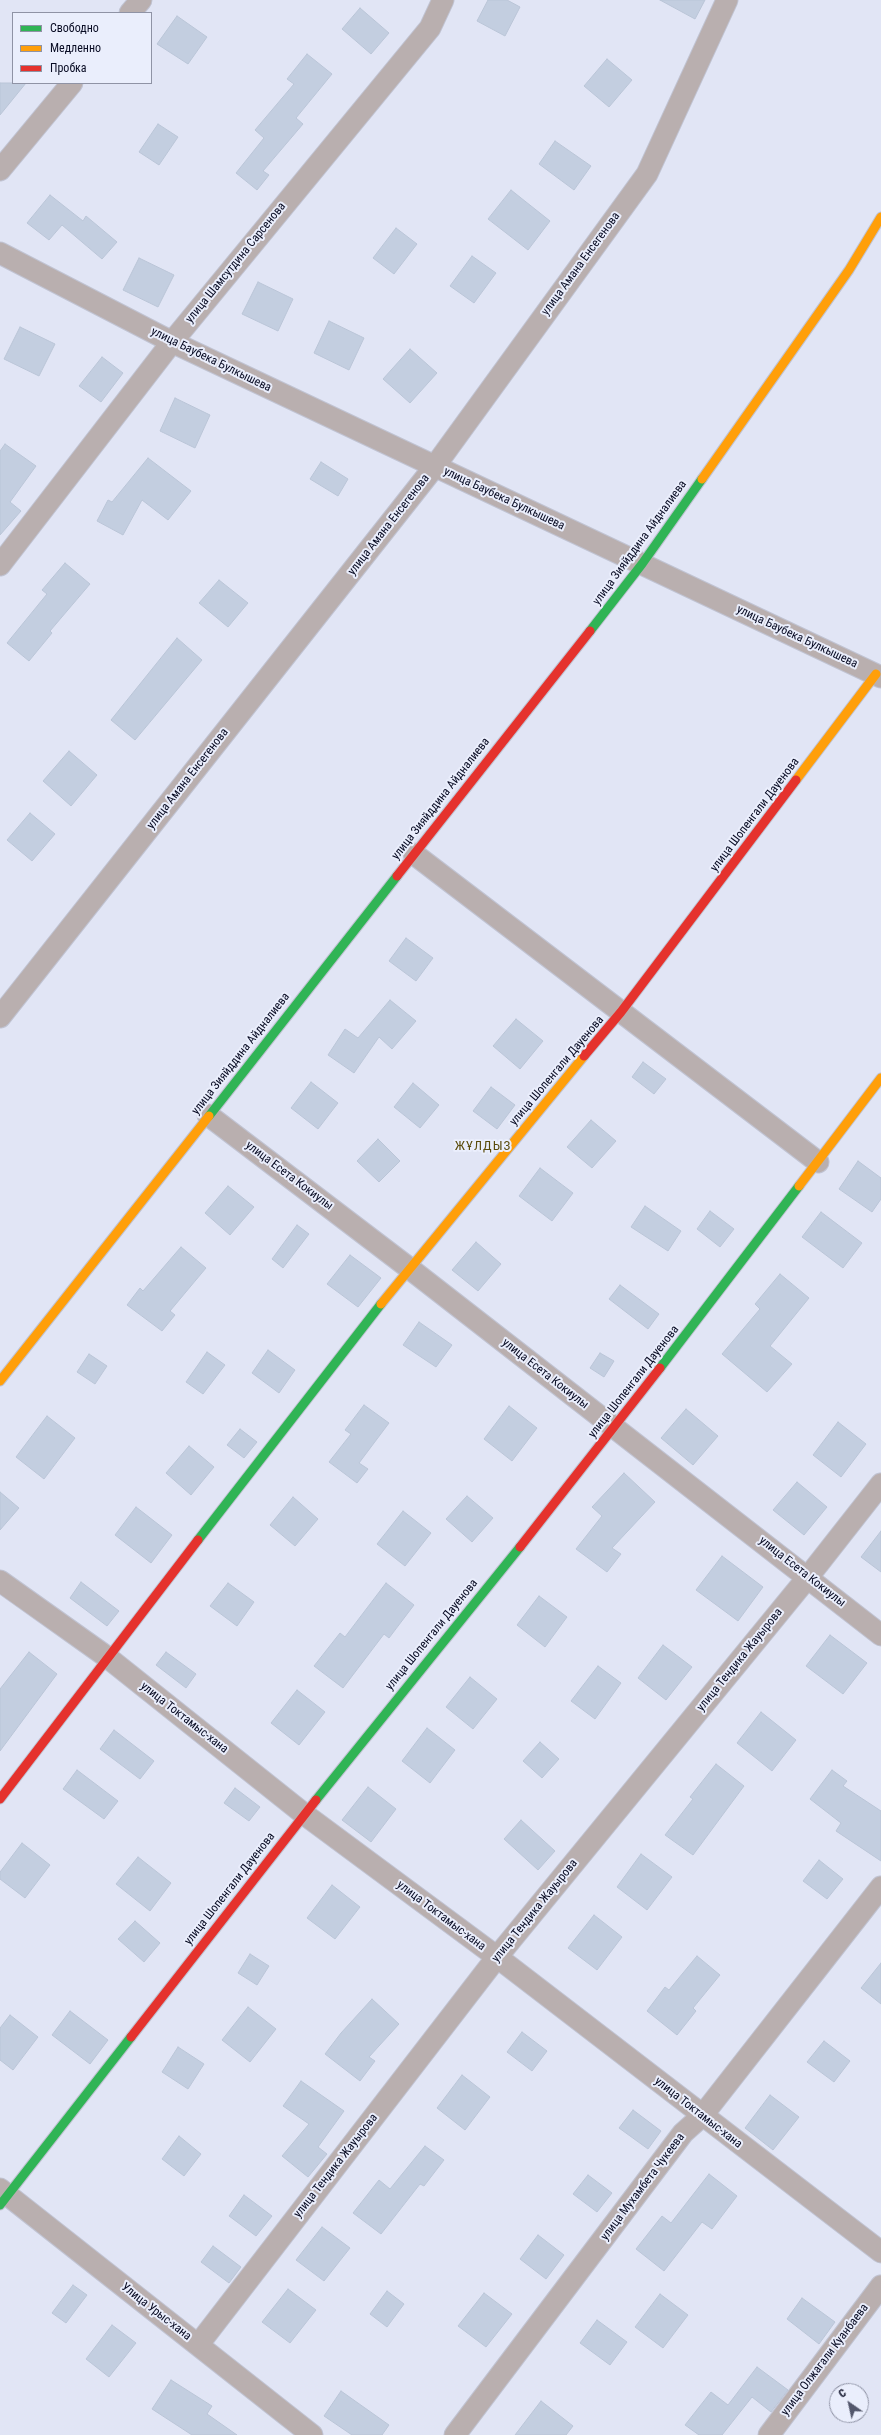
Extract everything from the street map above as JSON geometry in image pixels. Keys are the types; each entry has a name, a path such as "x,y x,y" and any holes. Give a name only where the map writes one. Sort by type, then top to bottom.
{"street":[{"path":"131,12 141,0"},
{"name":"улица Шамсутдина Сарсенова","path":"0,565 172,342 430,28 443,0"},
{"name":"улица Амана Енсегенова","path":"0,1017 435,466 647,174 727,0"},
{"path":"0,170 71,84"},
{"name":"улица Зияйддина Айдналиева","path":"0,1381 642,564 850,270 881,217"},
{"name":"улица Баубека Булкышева","path":"0,253 172,342 879,675"},
{"name":"улица Шопенгали Дауенова","path":"0,1800 107,1657 409,1268 621,1012 879,675"},
{"path":"414,854 818,1162"},
{"name":"улица Шопенгали Дауенова","path":"3,2196 304,1814 615,1428 881,1078"},
{"name":"улица Есета Кокиулы","path":"208,1115 409,1268 881,1634"},
{"name":"улица Тендика Жауырова","path":"198,2345 497,1957 808,1577 881,1484"},
{"name":"улица Токтамыс-хана","path":"0,1581 107,1657 304,1814 497,1957 881,2252"},
{"name":"улица Мухамбета Чукеева","path":"455,2435 683,2133 702,2116 881,1887"},
{"name":"Улица Урыс-хана","path":"3,2196 198,2345 312,2435"},
{"name":"улица Олжагали Куанбаева","path":"769,2435 881,2286"}],"building":[{"path":"488,0 507,0 520,7 505,36 477,21"},
{"path":"660,0 705,0 695,19"},
{"path":"360,8 389,33 371,54 342,29"},
{"path":"177,16 207,37 188,64 157,44"},
{"path":"307,54 332,74 296,118 303,124 263,171 269,175 257,190 236,173 264,138 255,130 294,84 287,79"},
{"path":"607,59 632,80 609,107 584,86"},
{"path":"0,83 25,84 0,115"},
{"path":"158,124 178,137 159,165 139,152"},
{"path":"555,141 591,166 574,190 539,164"},
{"path":"511,190 550,221 528,250 488,219"},
{"path":"50,195 83,221 86,216 117,242 102,259 62,225 49,240 27,223"},
{"path":"396,228 417,244 394,274 373,258"},
{"path":"472,256 496,273 474,303 450,286"},
{"path":"139,258 174,275 158,307 123,290"},
{"path":"258,282 293,299 278,331 242,314"},
{"path":"329,321 364,338 349,370 314,353"},
{"path":"20,327 55,344 39,376 4,359"},
{"path":"410,349 437,373 410,403 383,379"},
{"path":"102,357 123,373 101,402 79,386"},
{"path":"175,398 210,415 195,448 160,431"},
{"path":"5,444 36,466 10,502 21,511 0,535 0,451"},
{"path":"148,458 191,491 168,520 142,500 123,535 97,521 108,500 112,502"},
{"path":"321,462 348,479 338,496 310,479"},
{"path":"65,563 90,584 50,631 52,633 29,661 7,643 47,594 42,590"},
{"path":"219,580 248,603 228,627 199,603"},
{"path":"177,638 202,660 135,740 111,720"},
{"path":"69,751 97,775 71,806 43,781"},
{"path":"30,813 55,834 32,861 7,840"},
{"path":"406,938 433,958 416,981 389,961"},
{"path":"390,1000 416,1021 392,1049 379,1037 354,1073 328,1055 345,1029 358,1038"},
{"path":"516,1019 543,1041 520,1069 493,1046"},
{"path":"643,1062 666,1079 654,1094 632,1077"},
{"path":"311,1082 338,1103 318,1129 291,1108"},
{"path":"413,1083 439,1105 420,1128 394,1107"},
{"path":"491,1087 515,1105 497,1129 473,1111"},
{"path":"591,1120 616,1141 592,1168 567,1147"},
{"path":"378,1139 400,1161 379,1182 357,1161"},
{"path":"858,1161 881,1178 881,1199 872,1212 839,1189"},
{"path":"540,1168 573,1193 552,1221 519,1196"},
{"path":"228,1186 254,1207 230,1235 205,1213"},
{"path":"645,1206 681,1231 668,1251 631,1227"},
{"path":"710,1211 734,1229 720,1247 697,1229"},
{"path":"821,1212 862,1243 843,1268 802,1237"},
{"path":"297,1225 309,1234 283,1268 272,1259"},
{"path":"476,1242 501,1264 478,1291 452,1270"},
{"path":"181,1247 206,1268 170,1311 175,1315 162,1331 127,1305 140,1288 143,1291"},
{"path":"350,1255 381,1278 358,1307 327,1284"},
{"path":"780,1274 809,1298 770,1346 792,1364 767,1392 722,1354 760,1309 755,1304"},
{"path":"620,1285 659,1314 648,1329 609,1299"},
{"path":"419,1322 452,1345 436,1367 403,1345"},
{"path":"268,1350 295,1370 279,1393 252,1373"},
{"path":"207,1352 225,1365 203,1394 186,1382"},
{"path":"600,1353 614,1361 604,1377 590,1368"},
{"path":"89,1354 107,1366 95,1384 77,1372"},
{"path":"364,1405 389,1423 359,1463 368,1469 357,1483 329,1462 351,1434 345,1430"},
{"path":"509,1406 537,1428 512,1461 484,1439"},
{"path":"686,1409 718,1436 693,1465 661,1438"},
{"path":"47,1416 75,1438 44,1479 16,1457"},
{"path":"838,1422 866,1444 841,1477 813,1455"},
{"path":"240,1429 257,1442 244,1458 227,1445"},
{"path":"189,1446 214,1467 191,1495 166,1473"},
{"path":"624,1473 655,1502 612,1548 621,1554 607,1572 576,1549 602,1516 592,1507"},
{"path":"797,1482 827,1507 804,1535 773,1510"},
{"path":"0,1492 19,1508 0,1530"},
{"path":"467,1496 493,1518 472,1542 446,1519"},
{"path":"293,1497 318,1519 295,1546 270,1525"},
{"path":"136,1507 172,1535 151,1563 115,1535"},
{"path":"403,1511 431,1533 405,1566 377,1544"},
{"path":"881,1531 881,1572 861,1557"},
{"path":"722,1556 763,1587 738,1621 696,1590"},
{"path":"81,1582 119,1611 107,1626 70,1598"},
{"path":"228,1583 254,1602 237,1626 210,1606"},
{"path":"386,1583 414,1605 389,1638 384,1634 343,1688 314,1666 340,1633 345,1637"},
{"path":"539,1596 567,1617 545,1647 517,1625"},
{"path":"830,1635 867,1663 843,1694 806,1666"},
{"path":"663,1645 692,1667 666,1700 638,1678"},
{"path":"29,1652 57,1674 0,1751 0,1689"},
{"path":"166,1652 196,1674 186,1688 156,1665"},
{"path":"598,1666 621,1683 595,1719 571,1701"},
{"path":"470,1677 497,1699 473,1729 446,1707"},
{"path":"297,1690 325,1712 299,1745 271,1723"},
{"path":"761,1712 796,1740 772,1771 737,1743"},
{"path":"427,1728 455,1750 430,1783 402,1761"},
{"path":"114,1730 154,1761 140,1779 100,1749"},
{"path":"540,1742 559,1759 542,1778 523,1761"},
{"path":"716,1764 744,1786 693,1855 665,1835 693,1799 690,1797"},
{"path":"77,1770 118,1801 104,1819 63,1789"},
{"path":"832,1770 847,1781 843,1786 881,1811 881,1861 836,1831 841,1823 810,1799"},
{"path":"368,1787 396,1809 371,1842 342,1820"},
{"path":"235,1788 260,1807 249,1821 224,1803"},
{"path":"521,1820 555,1851 538,1870 504,1839"},
{"path":"22,1843 50,1865 25,1898 0,1879 0,1872"},
{"path":"641,1854 672,1877 647,1910 617,1887"},
{"path":"138,1857 171,1883 150,1911 116,1884"},
{"path":"819,1860 843,1879 827,1899 803,1881"},
{"path":"332,1885 360,1907 335,1939 307,1918"},
{"path":"594,1915 622,1937 597,1970 568,1948"},
{"path":"135,1921 160,1943 144,1962 118,1939"},
{"path":"250,1954 269,1966 257,1985 238,1973"},
{"path":"697,1956 720,1975 693,2008 696,2011 677,2035 647,2011 665,1987 669,1990"},
{"path":"881,1963 881,2004 861,1988"},
{"path":"372,1999 399,2024 369,2057 375,2061 360,2081 325,2054 341,2033"},
{"path":"248,2007 276,2029 250,2062 222,2040"},
{"path":"70,2011 108,2040 90,2064 52,2035"},
{"path":"10,2015 38,2037 13,2070 0,2060 0,2028"},
{"path":"522,2032 547,2051 532,2071 507,2052"},
{"path":"824,2041 850,2061 834,2082 807,2062"},
{"path":"178,2047 204,2064 188,2089 162,2072"},
{"path":"462,2075 490,2097 465,2130 437,2108"},
{"path":"301,2081 344,2111 318,2147 327,2154 308,2177 282,2156 309,2124 283,2106"},
{"path":"770,2095 799,2117 773,2150 745,2128"},
{"path":"633,2110 661,2131 648,2149 619,2128"},
{"path":"179,2136 201,2154 184,2176 162,2159"},
{"path":"425,2146 444,2160 424,2186 420,2184 381,2234 353,2213 379,2180 390,2189"},
{"path":"709,2174 737,2196 712,2229 702,2222 664,2271 636,2249 662,2216 671,2223"},
{"path":"588,2175 612,2193 597,2212 573,2194"},
{"path":"244,2195 272,2216 256,2236 229,2216"},
{"path":"322,2227 350,2248 324,2281 296,2260"},
{"path":"538,2235 564,2255 546,2279 520,2259"},
{"path":"213,2246 241,2267 229,2283 201,2262"},
{"path":"73,2285 87,2295 66,2323 52,2313"},
{"path":"288,2289 316,2310 290,2343 262,2322"},
{"path":"387,2291 404,2304 387,2327 370,2314"},
{"path":"484,2293 512,2314 486,2347 458,2326"},
{"path":"660,2294 688,2315 663,2348 635,2327"},
{"path":"802,2298 835,2322 819,2344 787,2319"},
{"path":"597,2320 627,2342 610,2365 580,2343"},
{"path":"112,2325 136,2343 109,2377 86,2359"},
{"path":"757,2367 788,2390 771,2412 752,2397 722,2435 699,2435 685,2425 711,2392 728,2405"},
{"path":"171,2380 212,2406 207,2414 237,2435 192,2435 152,2409"},
{"path":"341,2391 389,2425 382,2435 352,2435 324,2416"},
{"path":"541,2401 573,2426 566,2435 515,2435"}],"traffic: fast":[{"path":"590,631 642,564 702,479"},
{"path":"209,1116 397,876"},
{"path":"660,1368 799,1186"},
{"path":"198,1540 381,1304"},
{"path":"316,1800 520,1547"},
{"path":"0,2205 131,2037"}],"traffic: slow":[{"path":"702,479 849,270 881,217"},
{"path":"796,780 876,674"},
{"path":"381,1304 584,1056"},
{"path":"799,1186 881,1078"},
{"path":"0,1381 209,1116"}],"traffic: jam":[{"path":"397,876 590,631"},
{"path":"584,1056 621,1012 796,780"},
{"path":"520,1547 660,1368"},
{"path":"0,1799 198,1540"},
{"path":"131,2037 316,1800"}],"district":[{"name":"ЖҰЛДЫЗ","path":"483,1147"}]}
